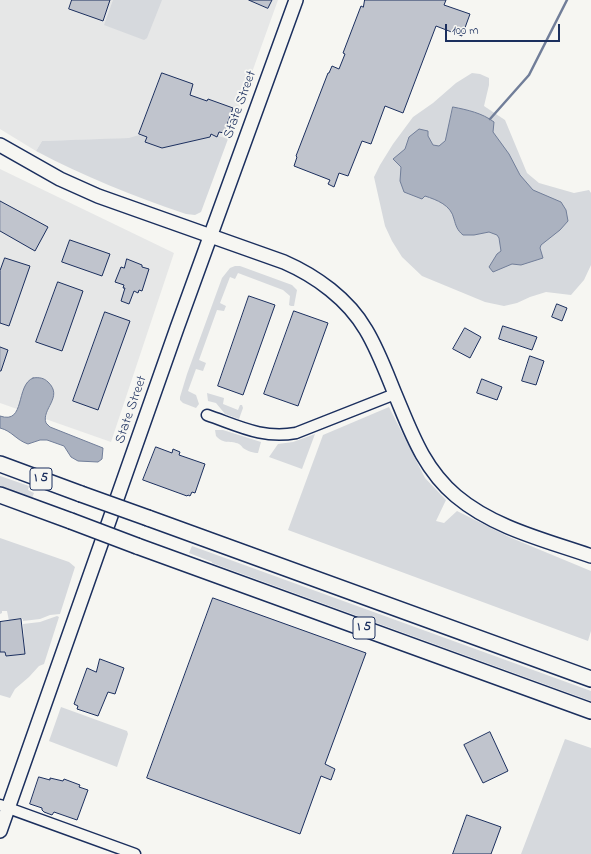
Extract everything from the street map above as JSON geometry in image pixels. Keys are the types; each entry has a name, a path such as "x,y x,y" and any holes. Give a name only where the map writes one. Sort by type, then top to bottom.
{"highway":[{"name":"I 5","path":"0,464 591,679"},
{"name":"I 5","path":"0,495 591,711"}],"main road":[{"name":"State Street","path":"0,832 4,806 296,0"},
{"path":"0,145 60,179 98,196 284,262 299,269 331,290 351,310 366,329 376,349 410,433 419,450 431,468 456,496 492,520 591,556"}],"street":[{"path":"207,415 253,431 282,436 296,433 395,394"},
{"path":"4,806 135,854"}],"shaded area":[{"path":"0,0 278,0 228,139 210,137 162,148 145,142 146,138 42,141 36,151 0,129"},
{"path":"113,0 162,0 147,38 144,40 104,25"},
{"path":"472,73 480,74 489,78 489,85 484,106 505,120 527,173 539,183 574,193 589,190 591,193 591,265 584,280 571,295 546,292 517,303 504,306 485,302 422,276 402,257 385,226 374,177 380,165 413,117 433,103 456,83"},
{"path":"453,107 480,114 494,122 493,132 509,154 520,175 533,190 561,202 566,210 568,221 560,230 541,245 540,248 543,258 521,265 512,264 493,272 489,267 497,254 501,251 499,238 497,235 489,232 474,235 463,235 457,228 450,210 443,204 425,196 422,199 404,192 400,181 401,167 393,159 405,149 409,137 419,129 428,131 428,136 433,145 439,146 445,141"},
{"path":"211,134 228,139 201,212 195,215 186,214 110,186 36,151 42,141 129,138 139,135 147,137 145,142 162,148 210,137"},
{"path":"0,169 174,253 111,442 0,403"},
{"path":"240,266 292,285 297,290 294,306 289,305 290,296 283,290 238,273 235,279 230,277 220,303 226,306 224,311 217,310 199,360 206,363 203,371 196,369 188,391 196,395 199,404 196,408 183,403 180,400 180,397 222,278 230,268"},
{"path":"33,378 39,378 48,382 54,393 46,413 46,423 50,427 103,448 102,459 98,462 78,461 71,457 64,446 47,440 40,440 28,444 8,431 0,428 0,416 8,417 14,415 27,382"},
{"path":"207,393 224,398 223,404 238,410 240,405 242,405 243,408 239,419 225,414 216,403 208,401"},
{"path":"389,407 425,478 446,500 436,521 444,523 457,511 509,537 591,571 591,631 588,641 288,530 323,435"},
{"path":"215,430 223,430 261,442 258,453 246,450 240,444 219,439 216,436"},
{"path":"315,434 302,469 269,457 278,444 293,442"},
{"path":"0,476 29,486 28,490 34,493 32,498 0,486"},
{"path":"0,538 69,562 75,567 60,614 50,615 40,619 9,621 7,611 2,611 0,614"},
{"path":"192,546 591,691 591,701 212,563 189,553"},
{"path":"57,616 59,617 44,664 39,666 15,689 10,698 0,695 0,652 5,652 6,656 25,654 23,624 40,622"},
{"path":"61,707 127,731 128,734 117,767 49,741"},
{"path":"565,739 591,748 591,854 521,854"}],"building":[{"path":"72,0 110,0 103,21 69,9"},
{"path":"249,0 272,0 268,8"},
{"path":"365,0 446,0 444,5 470,14 462,36 436,26 403,113 385,106 371,144 362,141 348,176 339,173 334,187 328,184 330,180 294,166 296,156 328,73 332,66 339,69 345,54 343,53 361,6 363,7"},
{"path":"162,73 193,84 190,95 207,101 208,99 233,108 224,133 219,132 217,137 211,134 210,137 162,148 145,142 147,137 139,134"},
{"path":"0,201 48,227 35,251 0,231"},
{"path":"70,240 110,254 102,276 62,262"},
{"path":"5,258 30,266 9,326 0,323 0,271"},
{"path":"127,259 149,269 142,291 139,290 138,293 134,291 129,304 121,301 125,288 123,288 124,285 115,282 121,267 124,268"},
{"path":"58,282 83,291 62,351 36,342"},
{"path":"249,296 275,305 243,395 218,386"},
{"path":"557,304 567,308 562,321 552,317"},
{"path":"294,311 328,323 298,406 264,394"},
{"path":"105,312 130,321 98,410 73,401"},
{"path":"503,326 537,337 532,350 499,339"},
{"path":"465,328 481,337 470,358 453,349"},
{"path":"0,347 8,350 1,371 0,371"},
{"path":"530,356 544,361 536,385 522,381"},
{"path":"482,379 502,387 497,400 477,393"},
{"path":"156,447 172,453 173,449 180,452 179,455 205,464 195,493 192,492 190,496 187,496 143,480"},
{"path":"213,598 366,653 325,764 335,769 331,780 321,776 300,834 147,778"},
{"path":"21,619 25,654 6,656 5,652 0,652 0,622"},
{"path":"100,659 124,668 115,694 108,692 98,716 77,709 78,706 74,704 87,668 96,672"},
{"path":"490,732 508,771 483,783 464,745"},
{"path":"39,777 50,780 50,778 63,781 64,779 80,785 79,787 88,790 77,820 54,812 52,815 44,812 42,808 30,804"},
{"path":"467,815 501,827 491,854 453,854"}],"waterway":[{"path":"490,119 529,75 567,0"}]}
